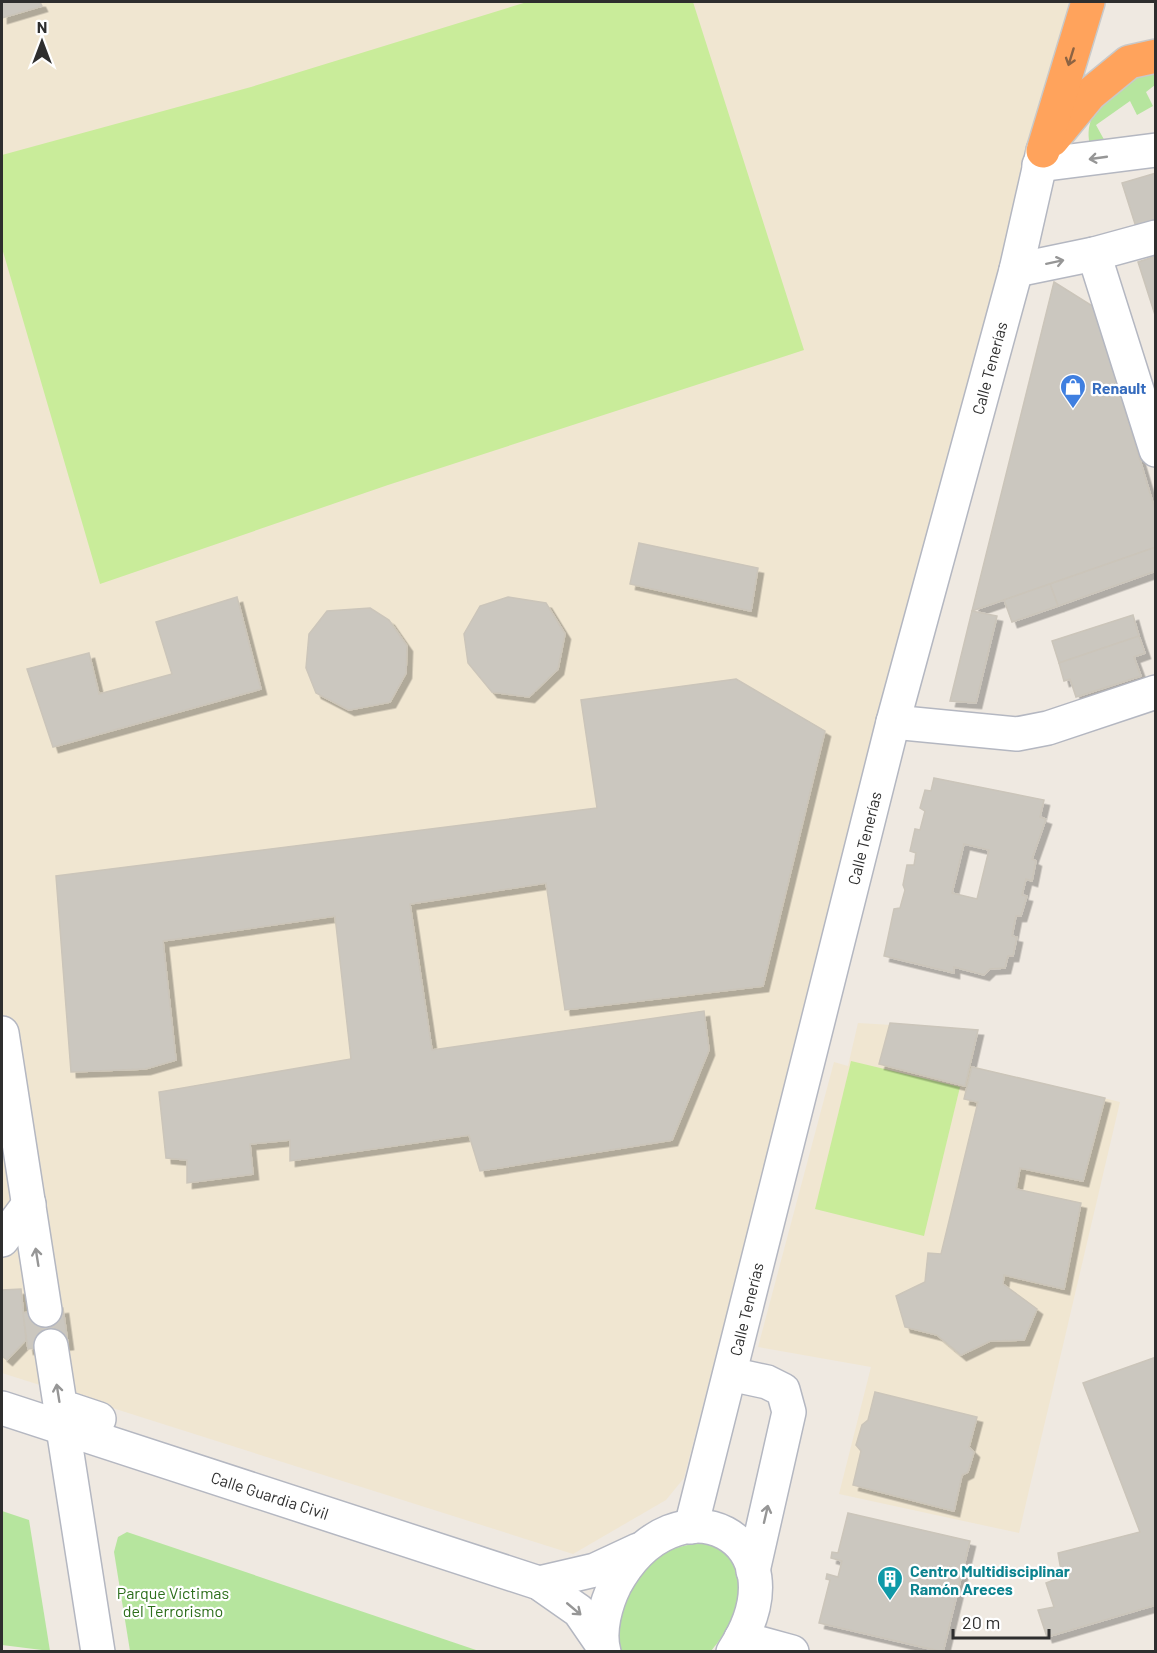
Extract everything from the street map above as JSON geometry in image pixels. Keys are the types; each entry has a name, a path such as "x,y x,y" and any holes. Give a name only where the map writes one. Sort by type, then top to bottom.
{"highway":[{"path":"1041,158 1089,2"},
{"path":"1041,158 1098,87 1129,62 1155,56"}],"street":[{"path":"1041,158 1155,150"},
{"name":"Calle Tenerías","path":"691,1527 893,722 1016,270 1041,158"},
{"path":"1016,270 1094,254 1155,237"},
{"path":"1094,254 1155,450"},
{"path":"893,722 1020,721 1048,728 1155,692"},
{"path":"2,1033 45,1310"},
{"path":"2,1240 28,1204"},
{"path":"51,1346 60,1404 63,1407 306,1486 369,1514 394,1536"},
{"path":"730,1374 767,1382 783,1390 789,1412 753,1571"},
{"name":"Calle Guardia Civil","path":"2,1408 539,1583 579,1611 603,1647"},
{"path":"63,1428 98,1652"},
{"path":"539,1583 595,1570 663,1536 691,1527 725,1530 745,1549 753,1571 755,1587 753,1604 737,1645 792,1652"},
{"path":"603,1647 606,1606 613,1589 624,1570 645,1547"}],"shaded area":[{"path":"2,2 1076,2 1041,107 684,1478 666,1500 573,1554 2,1373"},
{"path":"858,1023 978,1030 971,1066 1120,1102 1019,1533 839,1494 871,1367 758,1347 834,1062 848,1066"}],"green space":[{"path":"527,2 693,2 804,350 388,485 100,584 2,248 2,155 251,87"},
{"path":"1155,67 1155,85 1146,92 1153,106 1137,115 1130,101 1096,125 1107,145 1092,151 1089,136 1090,122 1096,110 1116,90"},
{"path":"851,1061 960,1087 924,1236 815,1209"},
{"path":"2,1511 29,1520 50,1651 2,1645"},
{"name":"Parque Víctimas del Terrorismo","path":"127,1532 479,1651 130,1651 114,1552 118,1537"},
{"path":"701,1542 727,1551 739,1582 740,1591 736,1610 717,1644 711,1651 618,1652 620,1622 624,1607 636,1581 645,1569 669,1551"}],"building":[{"path":"2,2 40,2 42,6 2,18"},
{"path":"1156,173 1156,221 1136,227 1122,183"},
{"path":"1156,256 1156,318 1138,262"},
{"name":"Renault","path":"1054,282 1094,307 1156,513 1156,547 972,611"},
{"path":"639,543 758,568 751,611 630,584"},
{"path":"1156,547 1156,571 1058,606 1050,584"},
{"path":"1050,584 1058,606 1012,622 1004,600"},
{"path":"237,597 261,689 53,747 27,669 89,653 99,694 172,674 156,622"},
{"path":"508,597 546,603 565,634 558,669 529,697 492,692 468,663 464,634 480,606"},
{"path":"370,608 389,620 407,646 406,673 390,702 349,710 316,693 306,668 309,634 327,611"},
{"path":"972,611 997,616 976,703 950,701"},
{"path":"1133,615 1139,636 1059,663 1052,641"},
{"path":"1139,636 1145,653 1134,657 1141,676 1076,697 1070,679 1064,681 1059,663"},
{"path":"736,679 825,731 763,986 565,1010 546,883 410,904 432,1050 704,1011 709,1050 672,1140 480,1171 469,1135 290,1161 290,1140 250,1144 253,1174 187,1183 187,1160 166,1158 159,1092 351,1059 335,916 163,941 176,1060 145,1069 71,1072 56,876 597,808 581,700"},
{"path":"934,778 1044,800 1040,817 1046,819 1032,859 1036,861 1032,881 1026,879 1022,895 1027,896 1021,916 1016,916 1012,936 1017,937 1013,956 1008,956 1005,968 990,969 984,975 954,967 954,973 884,956 894,909 900,908 905,890 903,885 907,865 914,865 916,853 910,851 915,829 920,830 925,811 920,808 925,790 931,791","holes":["964,844 989,850 977,899 952,893"]},
{"path":"890,1023 978,1030 965,1086 879,1064"},
{"path":"972,1067 1105,1098 1083,1181 1020,1168 1016,1189 1081,1203 1064,1289 1004,1275 1003,1284 1037,1309 1024,1340 990,1341 961,1355 937,1335 905,1327 896,1296 925,1282 928,1253 941,1254 978,1102 964,1099"},
{"path":"21,1289 26,1340 7,1360 2,1356 2,1290"},
{"path":"63,1308 68,1344 28,1349 23,1313"},
{"path":"1156,1357 1156,1605 1047,1637 1038,1610 1054,1607 1046,1583 1062,1577 1058,1553 1140,1532 1083,1383"},
{"path":"875,1392 977,1417 969,1447 974,1452 968,1472 962,1475 954,1511 853,1485 861,1451 856,1445 862,1425 868,1420"},
{"name":"Centro Multidisciplinar Ramón Areces","path":"848,1513 970,1541 943,1652 819,1623 830,1580 826,1579 827,1574 838,1577 842,1561 831,1558 832,1552 838,1553"}],"place":[{"name":"Renault","path":"1073,410"},
{"name":"Centro Multidisciplinar Ramón Areces","path":"890,1602"}]}
